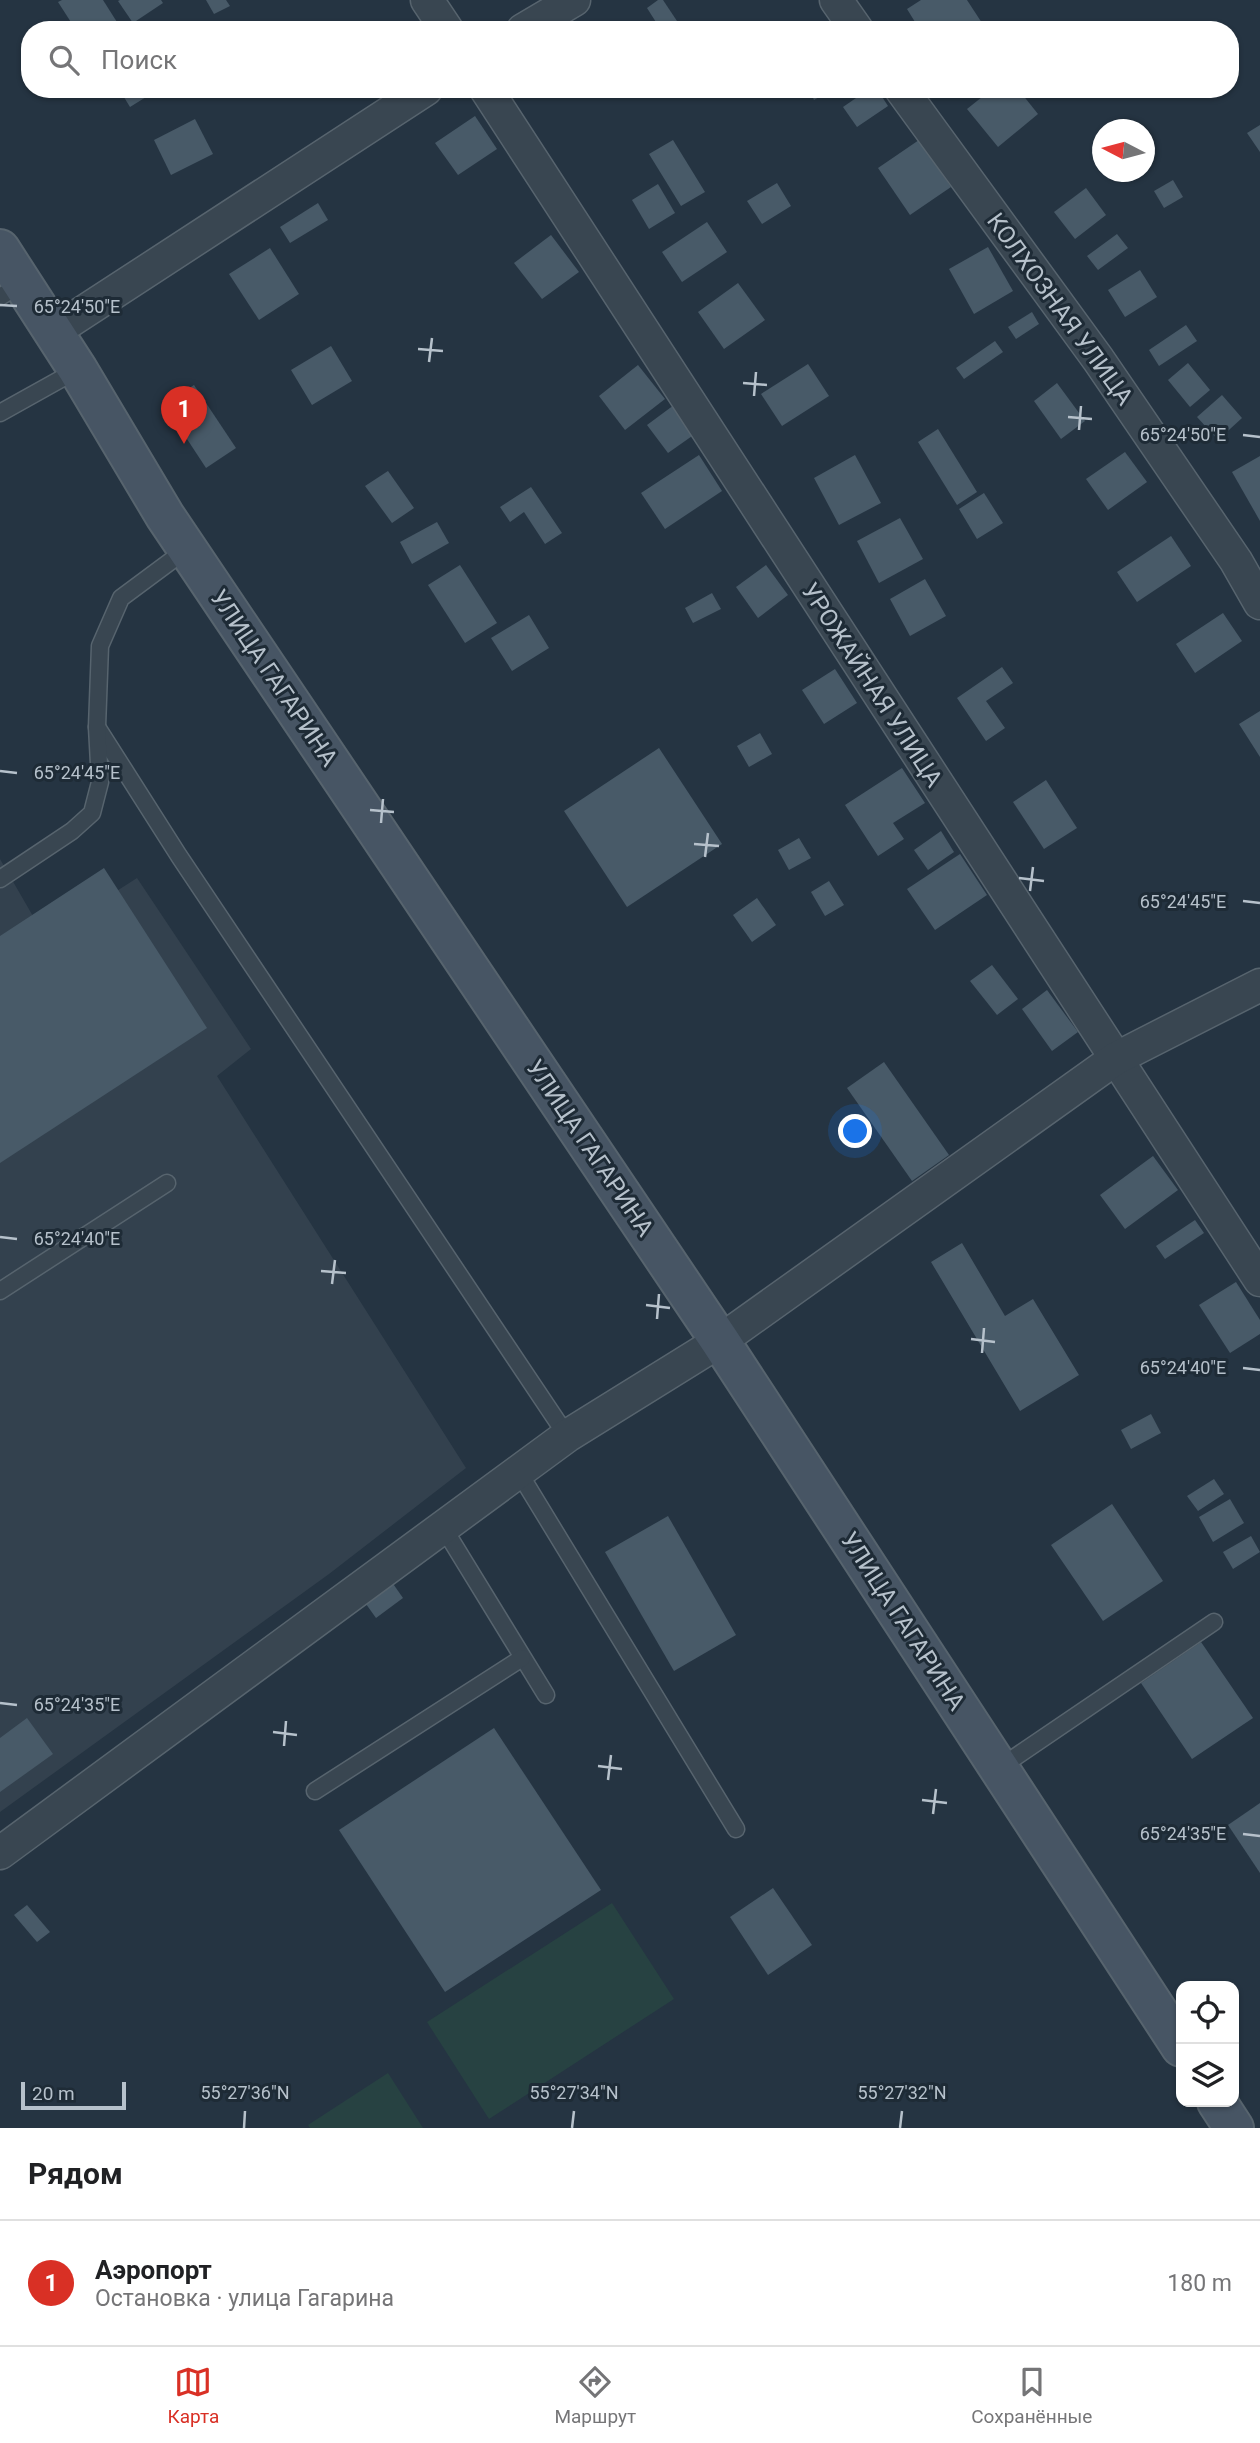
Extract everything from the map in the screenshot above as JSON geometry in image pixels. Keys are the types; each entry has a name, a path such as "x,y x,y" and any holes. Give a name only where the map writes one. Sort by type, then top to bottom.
{"main road":[{"name":"УЛИЦА ГАГАРИНА","path":"0,249 11,290 53,332 187,549 720,1341 1179,2044"},
{"path":"1220,2107 1234,2128"}],"street":[{"path":"427,0 441,21"},
{"path":"538,21 574,0"},
{"path":"836,0 851,21"},
{"path":"53,332 412,98"},
{"name":"УРОЖАЙНАЯ УЛИЦА","path":"492,98 1260,1280"},
{"name":"КОЛХОЗНАЯ УЛИЦА","path":"908,98 1098,359 1236,561 1260,603"},
{"path":"0,1853 567,1436 720,1341 1115,1059 1260,985"}],"lane":[{"path":"0,413 78,370"},
{"path":"0,879 72,831 92,813 100,782 97,727 100,646 121,598 187,549"},
{"path":"97,727 179,856 567,1436"},
{"path":"0,1291 167,1183"},
{"path":"518,1471 736,1829"},
{"path":"443,1527 545,1695"},
{"path":"999,1768 1214,1622"},
{"path":"314,1791 522,1658"}],"shaded area":[{"path":"0,859 45,937 137,878 251,1049 217,1076 466,1468 329,1574 0,1812"}],"green space":[{"path":"612,1903 674,1999 489,2119 427,2022"},
{"path":"388,2073 423,2128 310,2128 308,2125"}],"building":[{"path":"103,0 116,21 70,21 58,2"},
{"path":"161,0 163,3 136,21 132,21 118,1"},
{"path":"206,0 226,0 230,6 214,14"},
{"path":"658,0 663,0 677,21 655,21 647,8"},
{"path":"921,0 967,0 981,21 914,21 907,9"},
{"path":"124,98 144,98 130,107"},
{"path":"856,98 883,98 888,106 857,127 843,107"},
{"path":"981,98 1025,98 1038,114 998,147 967,109"},
{"path":"475,116 497,149 458,175 435,143"},
{"path":"195,119 213,154 171,175 154,140"},
{"path":"1260,125 1260,152 1247,133"},
{"path":"673,140 705,192 681,206 649,154"},
{"path":"919,140 951,187 910,215 878,168"},
{"path":"1173,180 1183,197 1164,208 1154,191"},
{"path":"777,183 791,206 762,224 747,201"},
{"path":"658,184 675,213 649,229 632,200"},
{"path":"1086,188 1106,215 1075,239 1054,212"},
{"path":"318,203 328,220 290,243 280,227"},
{"path":"707,222 727,252 682,282 662,252"},
{"path":"1117,234 1128,248 1098,270 1087,256"},
{"path":"551,235 579,272 542,299 514,263"},
{"path":"988,247 1013,291 974,314 949,269"},
{"path":"270,248 299,294 259,320 229,274"},
{"path":"1140,270 1157,297 1125,317 1108,290"},
{"path":"738,283 765,320 724,349 698,312"},
{"path":"1032,312 1039,324 1016,339 1008,327"},
{"path":"1186,325 1197,341 1159,366 1149,350"},
{"path":"995,341 1003,352 964,379 956,368"},
{"path":"331,346 352,381 312,405 291,370"},
{"path":"1188,363 1210,390 1190,407 1168,380"},
{"path":"808,364 829,396 782,426 761,394"},
{"path":"638,365 665,399 625,430 599,396"},
{"path":"1057,383 1085,421 1061,439 1034,401"},
{"path":"194,385 236,448 206,468 164,404"},
{"path":"1222,395 1242,418 1218,440 1197,417"},
{"path":"674,405 695,434 668,453 647,425"},
{"path":"938,429 977,492 957,505 918,442"},
{"path":"1125,452 1147,482 1108,510 1086,479"},
{"path":"699,455 722,491 665,529 641,493"},
{"path":"855,455 881,503 839,525 814,478"},
{"path":"1260,456 1260,521 1232,472"},
{"path":"388,471 414,508 392,523 365,486"},
{"path":"531,487 562,533 545,544 524,512 510,522 500,507"},
{"path":"984,493 1003,523 977,539 959,509"},
{"path":"900,518 923,559 879,583 857,541"},
{"path":"437,522 449,543 412,564 400,542"},
{"path":"1171,536 1191,566 1137,602 1117,572"},
{"path":"460,565 497,623 465,643 428,585"},
{"path":"766,565 788,595 758,618 736,587"},
{"path":"925,579 946,616 910,636 890,599"},
{"path":"712,593 721,609 693,623 685,608"},
{"path":"1223,613 1242,641 1195,673 1176,644"},
{"path":"529,615 549,648 512,671 491,638"},
{"path":"1002,667 1013,683 986,701 1005,728 986,741 957,698"},
{"path":"835,669 857,703 824,724 802,690"},
{"path":"1260,711 1260,757 1239,724"},
{"path":"760,733 772,754 749,767 737,746"},
{"path":"659,748 722,844 627,907 564,811"},
{"path":"902,768 925,803 893,823 904,839 878,856 845,805"},
{"path":"1046,780 1077,828 1044,849 1013,802"},
{"path":"941,831 954,852 928,870 914,850"},
{"path":"799,838 811,858 789,870 778,850"},
{"path":"960,854 987,895 935,930 907,889"},
{"path":"104,868 207,1028 0,1163 0,936"},
{"path":"829,881 844,905 825,916 811,892"},
{"path":"757,898 776,925 752,942 733,915"},
{"path":"992,965 1018,999 997,1015 970,981"},
{"path":"1047,990 1078,1032 1052,1051 1022,1009"},
{"path":"884,1062 949,1155 912,1181 847,1088"},
{"path":"1153,1156 1178,1190 1125,1229 1100,1195"},
{"path":"1195,1220 1204,1233 1165,1259 1156,1246"},
{"path":"962,1243 1005,1316 1033,1299 1079,1375 1020,1411 931,1262"},
{"path":"1236,1282 1260,1320 1260,1334 1230,1353 1199,1305"},
{"path":"1151,1414 1161,1433 1131,1449 1121,1430"},
{"path":"1214,1479 1224,1494 1198,1511 1187,1496"},
{"path":"1230,1499 1244,1523 1213,1542 1199,1517"},
{"path":"1112,1504 1163,1581 1103,1621 1051,1545"},
{"path":"668,1516 736,1635 674,1671 605,1552"},
{"path":"1251,1536 1260,1552 1233,1569 1223,1552"},
{"path":"389,1578 403,1598 376,1618 361,1597"},
{"path":"1201,1642 1253,1718 1192,1759 1141,1683"},
{"path":"27,1718 53,1754 0,1792 0,1738"},
{"path":"494,1728 601,1890 445,1992 339,1830"},
{"path":"1260,1803 1260,1873 1228,1825"},
{"path":"773,1888 812,1945 768,1975 730,1917"},
{"path":"27,1905 50,1932 37,1942 14,1915"}],"place":[{"name":"Аэропорт","path":"184,444"}]}
